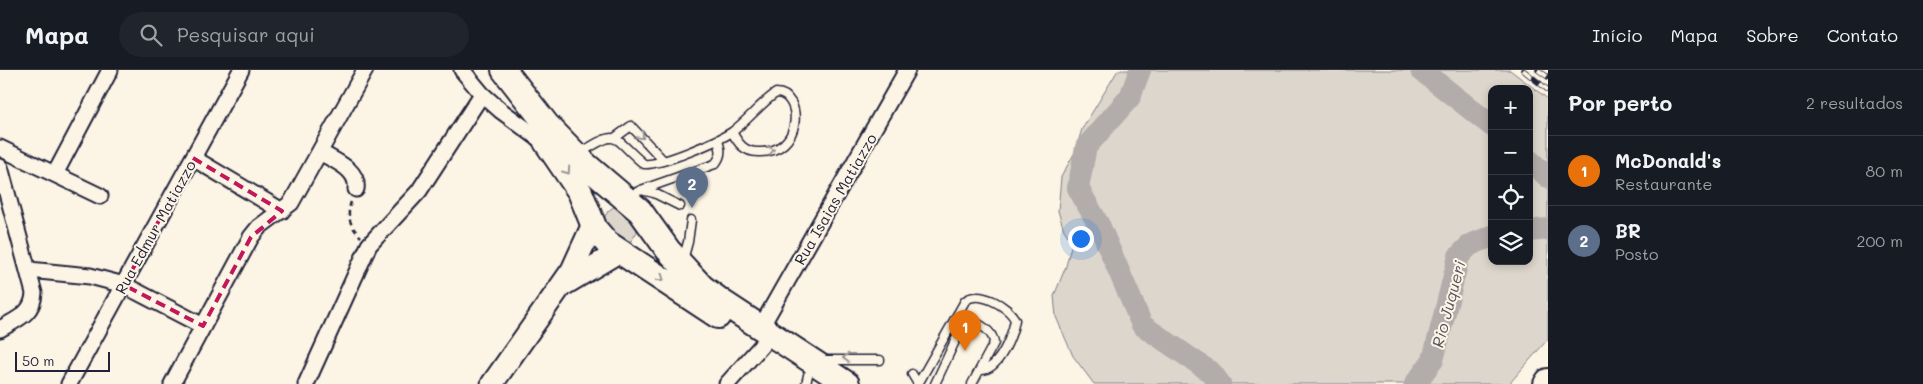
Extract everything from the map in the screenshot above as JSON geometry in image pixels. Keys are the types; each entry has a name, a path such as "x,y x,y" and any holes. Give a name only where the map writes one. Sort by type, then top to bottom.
{"main road":[{"path":"488,70 549,146 580,192 593,224 608,243 761,336"},
{"path":"504,70 547,125 576,156 634,194 645,217 681,264 702,287 812,376 847,384"},
{"path":"593,224 600,209 605,204 634,194"},
{"path":"620,251 640,238 644,231 645,217"}],"street":[{"path":"55,174 110,70"},
{"name":"Rua Edmur Matiazzo","path":"69,384 241,70"},
{"path":"172,384 251,237 259,227 290,203 364,70"},
{"path":"462,70 482,94 500,110 549,146"},
{"name":"Rua Isaias Matiazzo","path":"727,384 761,336 907,70"},
{"path":"306,384 369,245 419,191 482,94"},
{"path":"0,148 100,196"},
{"path":"320,152 352,172 357,182 356,189"},
{"path":"193,158 282,211"},
{"path":"0,167 34,293 31,308 25,315 0,328"},
{"path":"492,384 560,287 581,253 593,224"},
{"path":"560,287 620,251"},
{"path":"29,270 90,276 124,285 203,326"},
{"path":"507,360 507,384"}],"lane":[{"path":"616,137 644,164 663,160 717,140 732,132 776,93 785,94 791,100 794,128 787,142 782,147 773,151 753,152 738,142 732,132"},
{"path":"576,156 606,137 616,137 631,126 663,160"},
{"path":"634,194 715,164 720,158 721,151 717,140"},
{"path":"634,194 654,193 680,206"},
{"path":"681,264 688,242 691,220"},
{"path":"918,384 964,301 970,296 977,295 1007,308 1015,320 1013,330 996,363 992,368 981,370"},
{"path":"935,384 955,339 967,321 980,325 994,338 993,347 972,384"},
{"path":"812,376 846,358 880,360"},
{"path":"912,374 918,384"}],"path":[{"path":"356,189 350,206 350,223 369,245"}],"highlighted area":[{"path":"193,158 282,211 251,237 203,326 124,285"}],"shaded area":[{"path":"1118,70 1510,70 1530,85 1488,85 1488,265 1533,265 1533,88 1548,99 1548,339 1509,384 1094,384 1073,356 1056,317 1054,296 1066,266 1072,242 1064,230 1058,211 1061,177 1075,152 1082,129"},
{"path":"615,206 624,208 635,217 637,232 631,241 618,242 603,220 608,211"}],"waterway":[{"name":"Rio Juqueri","path":"1140,70 1130,97 1086,147 1078,188 1100,227 1142,325 1212,373 1220,384"},
{"path":"1421,70 1488,123"},
{"path":"1533,164 1548,177"},
{"name":"Rio Juqueri","path":"1533,231 1548,229"},
{"name":"Rio Juqueri","path":"1415,384 1433,360 1459,256 1470,245 1488,238"}],"railway":[{"path":"1523,70 1548,90"},
{"path":"1538,70 1548,77"}],"place":[{"name":"BR","path":"692,208"},
{"name":"McDonald's","path":"965,351"}]}
